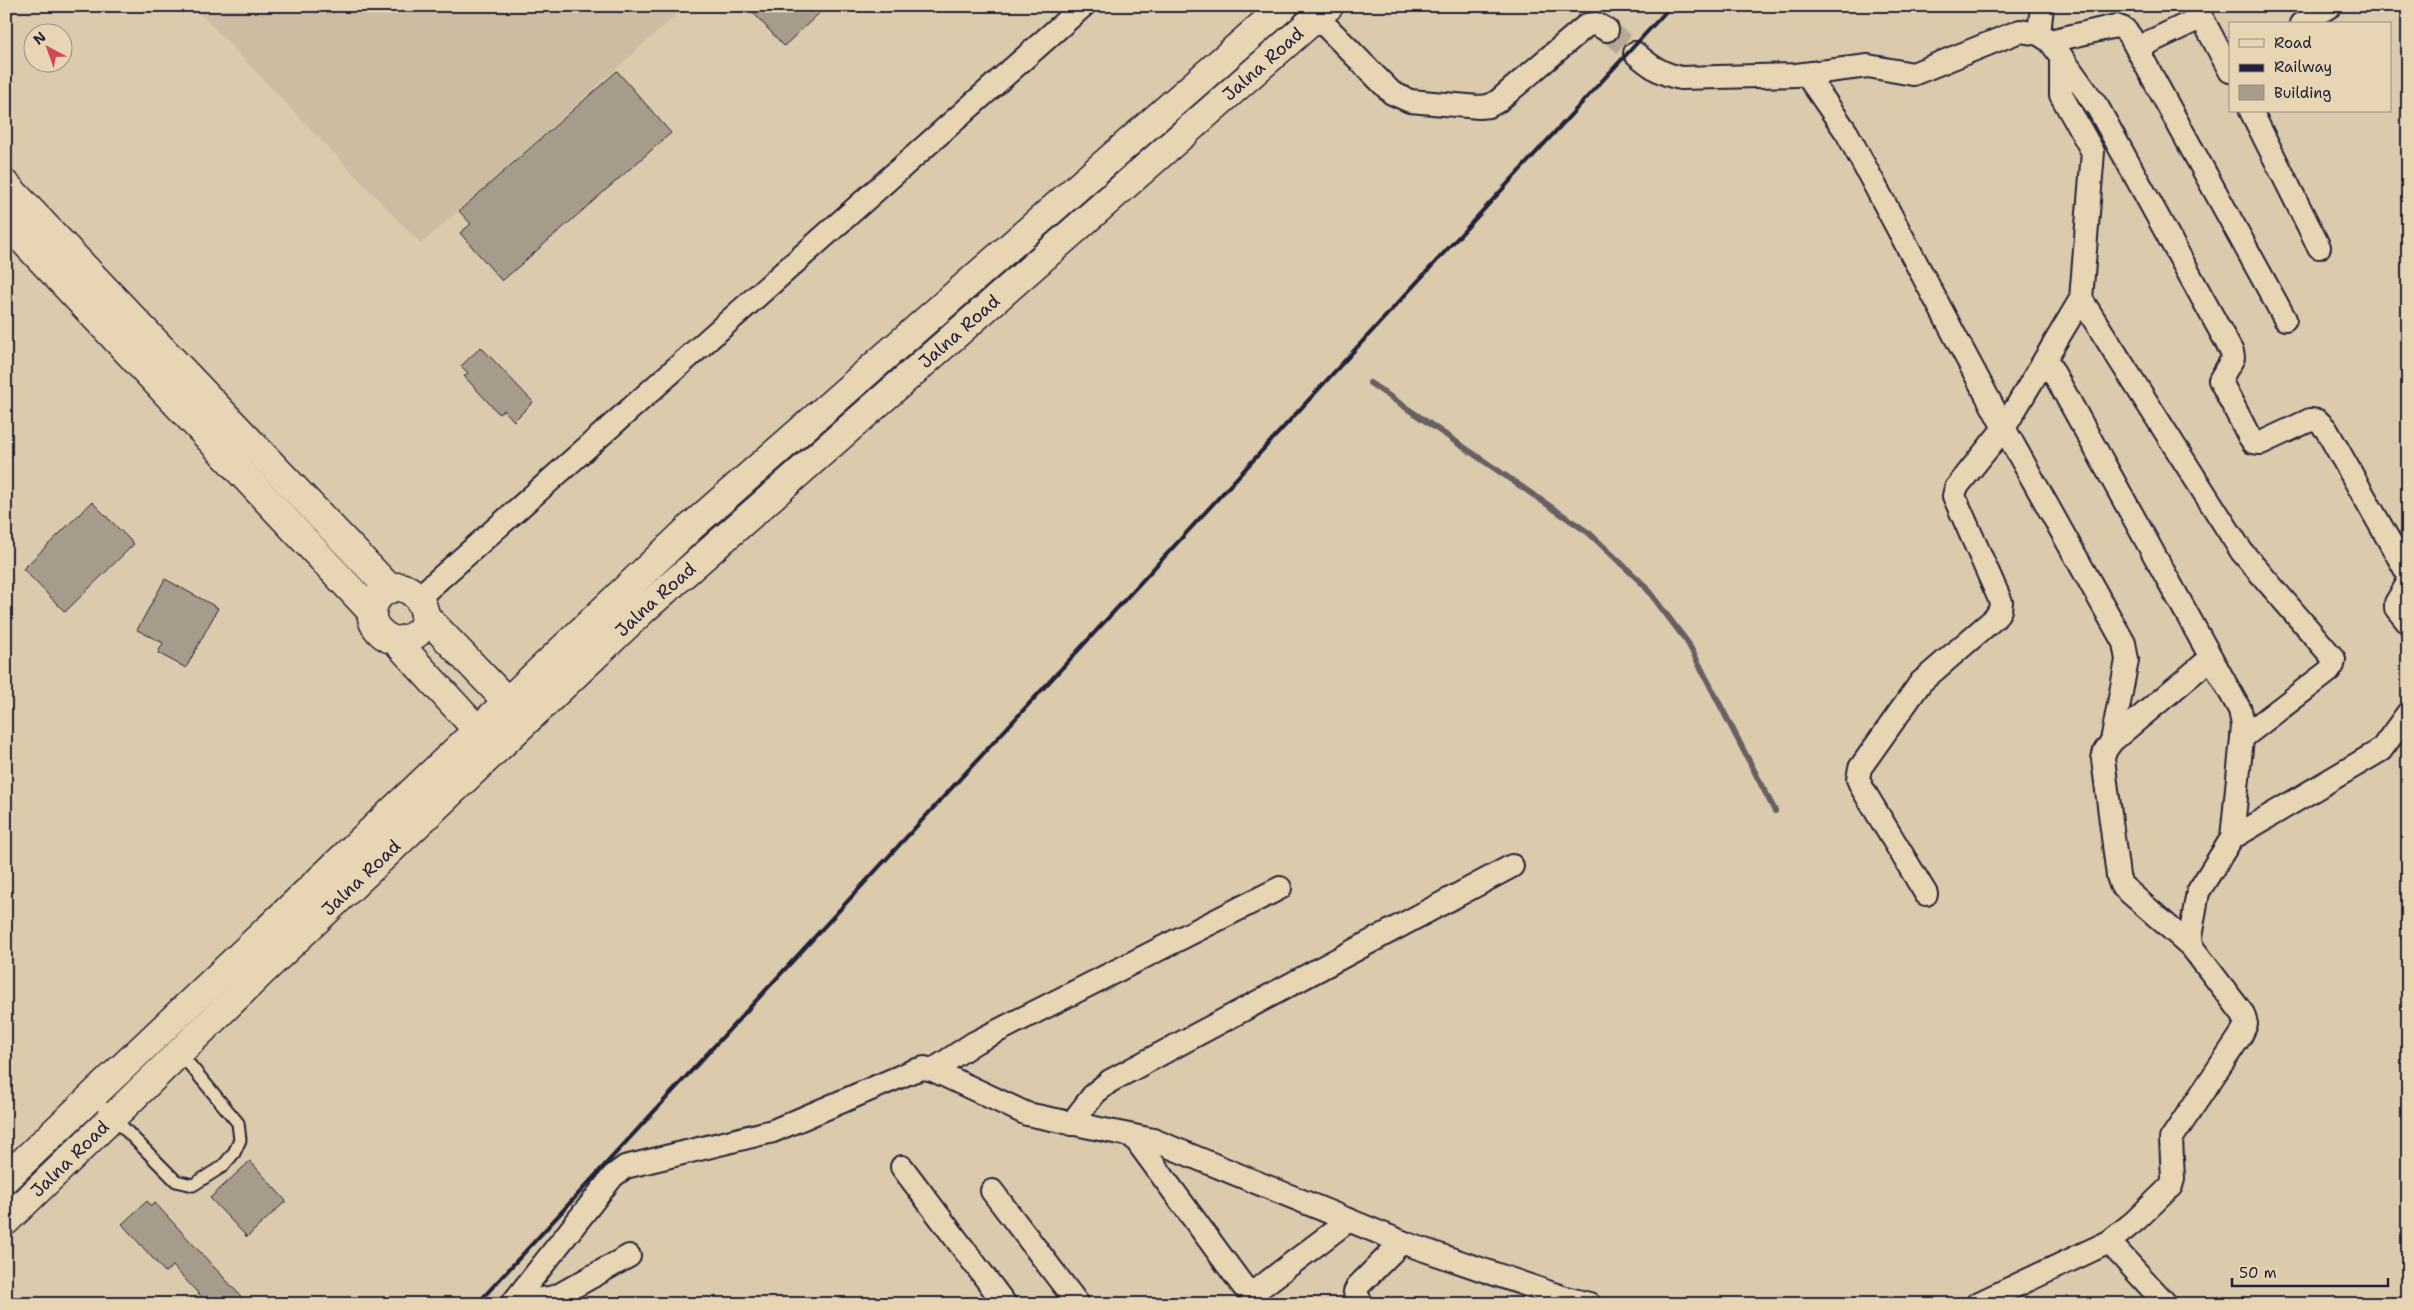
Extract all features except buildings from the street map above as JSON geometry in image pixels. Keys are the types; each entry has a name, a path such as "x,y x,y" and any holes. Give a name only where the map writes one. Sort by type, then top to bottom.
{"main road":[{"name":"Jalna Road","path":"6,1178 692,526 1284,6"},
{"name":"Jalna Road","path":"6,1220 643,610 1323,11"},
{"path":"6,185 390,589"},
{"path":"6,222 372,612"},
{"path":"422,606 422,626 416,635 407,640 396,641 386,638 378,632 373,622 372,612 375,602 381,594 390,589 401,587 410,590 422,606 526,722"},
{"path":"396,641 496,750"}],"street":[{"path":"422,606 1083,6"},
{"path":"1926,894 1858,779 1860,768 1921,682 1995,618 2000,610 2001,602 1954,496 1956,488 2004,428 2082,299 2093,152 2061,95 2042,6"},
{"path":"2304,22 2330,6"},
{"path":"1323,11 1392,93 1400,98 1410,101 1479,107 1489,106 1498,101 1587,25 1596,24 1607,30"},
{"path":"2137,48 2196,20 2203,20 2229,66"},
{"path":"2050,43 2116,26 2124,29 2130,36 2285,319"},
{"path":"1635,53 1656,70 1666,75 1681,78 1806,74 1868,66 1913,74 2020,31 2050,43 2098,108 2232,352 2233,358 2220,380 2253,442 2261,443 2310,420 2318,421 2326,429 2408,574"},
{"path":"1806,74 1847,133 2004,428 2127,652 2112,741 2103,759 2118,876 2121,885 2193,948 2243,1014 2246,1024 2241,1035 2171,1139 2173,1179 2171,1186 2135,1221 2109,1242 1977,1304"},
{"path":"2251,112 2319,248"},
{"path":"2082,299 2242,552 2334,659 2334,665 2329,671 2242,738"},
{"path":"2046,358 2240,710 2243,725 2232,838 2198,892 2190,937 2193,948"},
{"path":"2408,583 2396,603 2396,608 2408,623"},
{"path":"2112,741 2211,658"},
{"path":"2232,838 2381,750 2408,713"},
{"path":"1071,1124 1095,1092 1110,1081 1512,866"},
{"path":"933,1070 974,1042 1280,888"},
{"path":"513,1303 613,1176 625,1167 773,1131 924,1068 933,1070 1015,1110 1039,1118 1153,1140 1402,1242 1562,1297 1589,1304"},
{"path":"1133,1136 1243,1286 1252,1292 1349,1220"},
{"path":"902,1167 1005,1304"},
{"path":"992,1191 1078,1304"},
{"path":"1362,1304 1356,1292 1358,1286 1402,1242"},
{"path":"2109,1242 2166,1304"},
{"path":"513,1303 559,1295 629,1256"}],"lane":[{"path":"92,1096 176,1181 193,1185 223,1166 234,1153 240,1140 238,1123 180,1053"}],"shaded area":[{"path":"193,6 686,6 421,244"}],"waterway":[{"path":"1370,383 1589,533 1644,585 1688,643 1775,811"}],"tunnel":[{"path":"1607,30 1635,53"}],"railway":[{"path":"477,1304 1671,6"}]}
